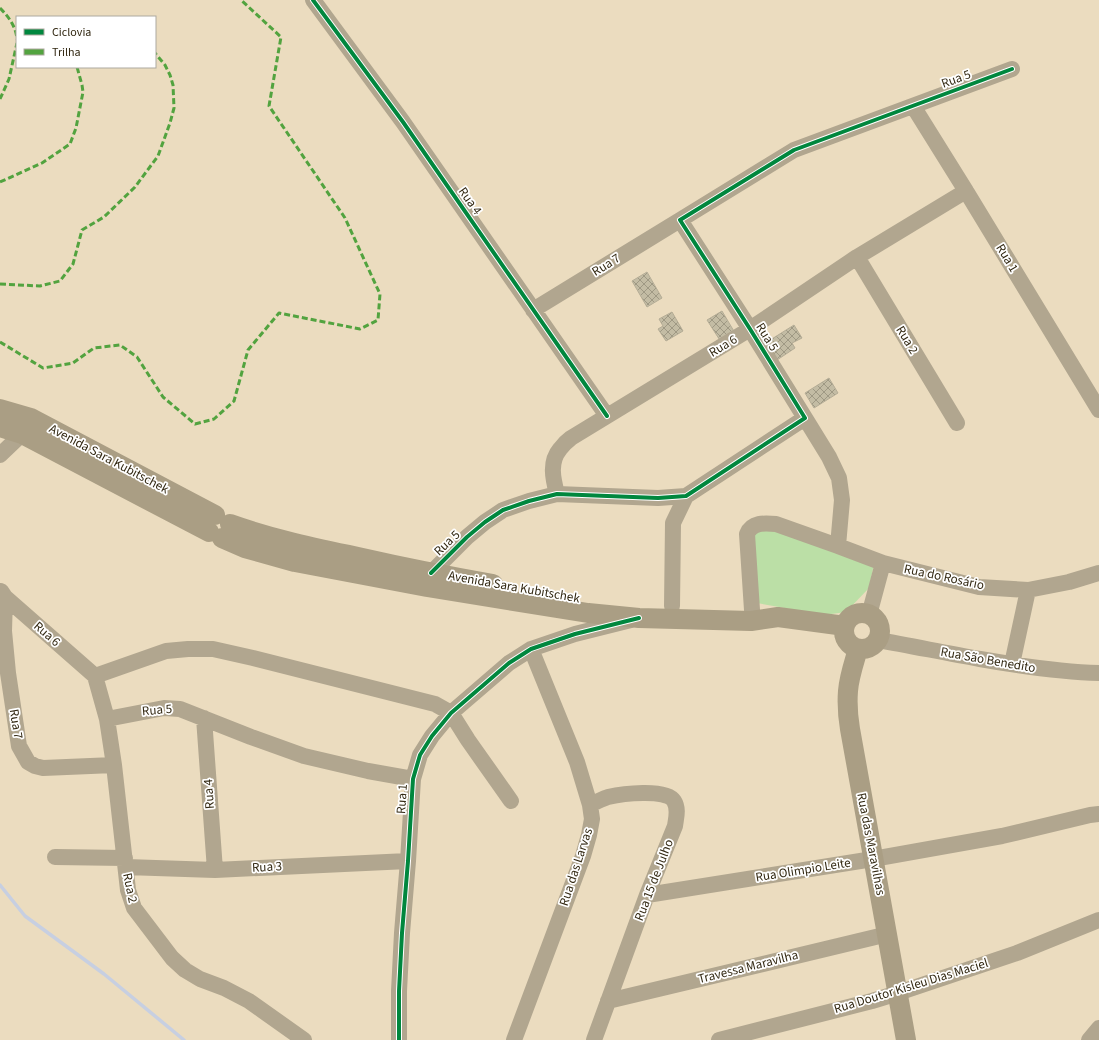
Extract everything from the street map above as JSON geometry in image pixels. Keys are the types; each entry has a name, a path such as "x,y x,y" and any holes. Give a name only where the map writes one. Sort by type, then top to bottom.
{"main road":[{"name":"Avenida Sara Kubitschek","path":"0,408 31,418 219,527 245,548 295,562 427,587 572,610 639,618 672,613 752,610 778,617"},
{"name":"Avenida Sara Kubitschek","path":"0,427 22,434 219,527 252,531 296,544 431,573 574,599 641,605 672,613"},
{"path":"672,613 752,621 778,617 845,626"},
{"path":"860,613 869,615 878,623 880,634 878,640 869,648 858,649 853,647 845,638 845,626 850,617 860,613"},
{"name":"Rua das Maravilhas","path":"858,649 848,691 850,729 906,1040"}],"street":[{"name":"Rua 4","path":"313,0 403,122 607,416"},
{"name":"Rua 5","path":"431,573 467,537 485,522 503,510 528,501 557,494 658,498 686,496 805,418 680,220 794,150 1012,69"},
{"name":"Rua 1","path":"913,106 1099,410"},
{"name":"Rua 6","path":"557,494 553,479 553,463 559,450 571,438 750,329 857,257 966,191"},
{"name":"Rua 7","path":"533,310 680,220"},
{"name":"Rua 2","path":"857,257 957,423"},
{"path":"752,610 747,534 749,529 762,524 776,524 838,546 842,500 839,478 829,457 805,418"},
{"path":"0,455 22,434"},
{"path":"672,613 673,523 686,496"},
{"path":"658,498 673,523"},
{"name":"Rua do Rosário","path":"838,546 883,563 979,587 1028,590 1069,582 1099,573"},
{"path":"869,615 883,563"},
{"path":"1012,664 1028,590"},
{"name":"Rua 7","path":"2,594 8,673 19,746 25,758 28,762 35,766 43,768 114,765"},
{"name":"Rua 6","path":"2,594 95,676"},
{"name":"Rua 1","path":"399,1040 399,991 402,932 413,779 420,755 432,736 451,713 509,663 531,649 575,634 639,618"},
{"name":"Rua São Benedito","path":"878,640 1051,670 1078,673 1099,673"},
{"path":"95,676 166,651 213,649 435,704 451,713 468,740 511,800"},
{"name":"Rua das Larvas","path":"514,1040 583,856 592,819 590,805 577,762 531,649"},
{"name":"Rua 2","path":"95,676 107,719 114,765 128,890 134,908 172,958 185,970 200,979 224,988 249,1001 304,1040"},
{"name":"Rua 5","path":"107,719 164,708 180,709 304,756 368,771 413,779"},
{"name":"Rua 4","path":"204,718 215,870"},
{"name":"Rua 15 de Julho","path":"590,805 606,797 638,792 661,794 669,796 674,800 677,814 675,826 647,895 594,1040"},
{"name":"Rua Olimpio Leite","path":"647,895 873,859 1002,836 1099,814"},
{"name":"Rua 3","path":"55,857 215,870 408,861"},
{"name":"Rua Doutor Kisleu Dias Maciel","path":"719,1040 898,993 1017,953 1099,920"},
{"name":"Travessa Maravilha","path":"608,1001 888,934"},
{"path":"1090,1040 1099,1028"}],"green space":[{"path":"771,527 874,564 869,588 846,612 824,615 757,603 752,535"}],"building":[{"path":"647,272 662,298 647,307 632,281"},
{"path":"722,311 735,333 721,342 707,320"},
{"path":"672,312 683,331 666,341 658,329 663,326 659,319"},
{"path":"794,325 802,338 792,343 795,348 777,360 767,342"},
{"path":"829,378 838,393 814,408 805,393"}],"waterway":[{"path":"0,885 25,916 104,974 184,1040"}],"marked path":[{"path":"0,342 43,368 73,363 94,348 120,345 137,357 163,397 195,424 214,419 234,401 248,350 279,313 360,329 378,320 380,294 345,218 269,106 281,37 241,0"},
{"path":"0,8 12,22 16,34"},
{"path":"0,99 9,79 16,48"},
{"path":"0,284 40,286 60,281 73,264 82,230 104,217 135,187 158,156 174,108 173,85 170,75 165,65 156,54"},
{"path":"0,182 42,163 70,144 76,128 83,92 77,68"}],"cycle path":[{"path":"313,0 403,122 607,416"},
{"path":"431,573 467,537 485,522 503,510 529,501 557,494 658,498 686,496 805,418 680,220 794,150 1012,69"},
{"path":"399,1040 399,991 402,933 413,779 420,755 432,736 451,713 509,663 531,649 575,634 639,618"}]}
